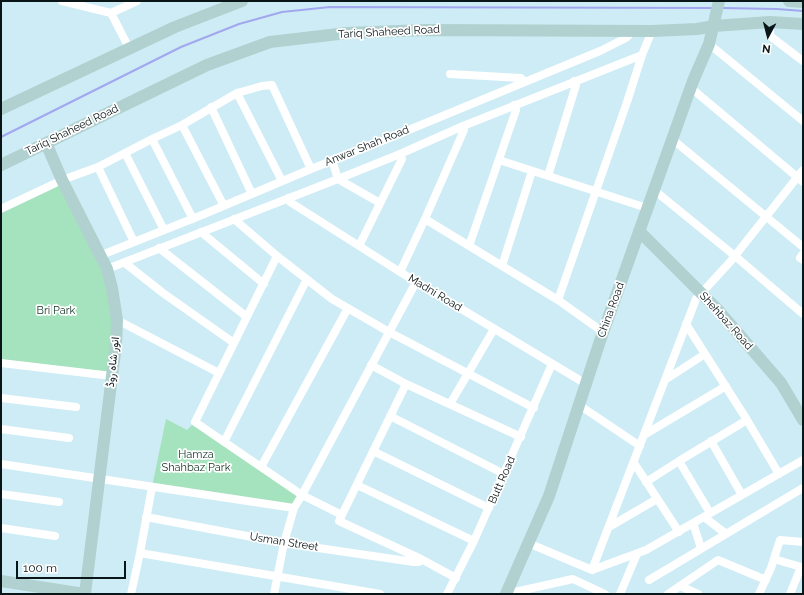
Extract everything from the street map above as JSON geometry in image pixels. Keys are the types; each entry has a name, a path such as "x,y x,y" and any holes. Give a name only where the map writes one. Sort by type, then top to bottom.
{"main road":[{"path":"1,109 174,27 242,1"},
{"path":"788,1 803,2"},
{"name":"China Road","path":"506,594 549,496 603,332 672,139 708,44 719,2"},
{"name":"Tariq Shaheed Road","path":"1,165 207,65 270,42 347,33 425,30 652,31 697,29 714,22 770,22 803,24"},
{"name":"انور شاہ روڈ","path":"46,143 62,180 99,256 107,269 112,288 117,320 116,345 85,594"},
{"name":"Shehbaz Road","path":"639,231 717,309 781,383 803,420"},
{"path":"1,581 85,594"}],"street":[{"path":"62,1 81,3 111,13 137,1"},
{"path":"111,13 129,48"},
{"path":"770,22 770,36 803,61"},
{"name":"Anwar Shah Road","path":"99,256 193,219 282,182 311,168 612,46 628,37 630,30"},
{"path":"558,300 642,55 652,31"},
{"path":"708,44 803,121"},
{"name":"Anwar Shah Road","path":"107,269 338,179 514,105 642,55"},
{"path":"450,74 521,78 524,82"},
{"path":"548,176 576,85 574,81"},
{"path":"1,209 62,180 98,166 152,138 182,125 237,93 272,84 311,168"},
{"path":"691,88 800,179"},
{"path":"237,93 282,182"},
{"path":"469,246 516,110 514,105"},
{"path":"211,108 252,194"},
{"path":"182,125 224,206"},
{"path":"400,272 425,220 464,130 463,126"},
{"path":"152,138 193,219"},
{"path":"672,139 803,247"},
{"path":"125,153 164,230"},
{"path":"359,246 402,159 400,154"},
{"path":"332,160 338,179 380,202"},
{"path":"499,160 647,208"},
{"path":"98,166 134,242"},
{"path":"592,570 696,299 735,256 766,216 800,179 803,170"},
{"path":"502,266 532,171"},
{"path":"654,190 803,314"},
{"name":"Madni Road","path":"288,198 290,202 416,282 586,384"},
{"path":"234,219 277,256 332,299 389,332 534,408"},
{"path":"425,220 558,300 603,332"},
{"path":"201,232 264,284"},
{"path":"159,248 247,318"},
{"path":"803,254 800,258 803,260"},
{"path":"277,256 195,422 302,495 342,515"},
{"path":"125,263 162,293 234,343"},
{"path":"224,442 307,279"},
{"path":"276,594 277,578 284,543 294,508 416,282"},
{"path":"261,467 348,308"},
{"path":"117,320 219,373"},
{"path":"686,324 726,386 779,474"},
{"path":"450,404 494,329"},
{"path":"665,380 705,354"},
{"path":"1,363 112,376"},
{"name":"Butt Road","path":"447,594 474,541 534,408 552,364"},
{"path":"371,366 406,384 521,437"},
{"path":"406,384 339,521 421,559 456,578"},
{"path":"644,435 726,386"},
{"path":"1,398 76,407"},
{"path":"579,405 640,446"},
{"path":"390,416 504,474"},
{"path":"646,482 747,420"},
{"path":"1,429 69,438"},
{"path":"711,441 742,495"},
{"path":"374,451 489,508"},
{"path":"528,543 592,570 646,550 803,460"},
{"path":"679,461 707,515 725,534"},
{"path":"634,463 679,532"},
{"path":"1,464 294,508"},
{"path":"357,485 474,541"},
{"path":"131,594 152,487"},
{"path":"649,580 803,488"},
{"path":"1,494 59,502"},
{"path":"609,527 657,499"},
{"name":"Usman Street","path":"146,517 284,543 414,562 419,562 421,559"},
{"path":"693,523 701,548"},
{"path":"1,528 55,536"},
{"path":"759,594 766,580 780,540 803,542"},
{"path":"140,553 277,578 380,594"},
{"path":"620,594 637,554"},
{"path":"774,559 801,567 790,594"},
{"path":"668,594 718,560 766,580"},
{"path":"506,594 573,579 605,594"},
{"path":"680,586 698,594"}],"green space":[{"name":"Bri Park","path":"60,185 102,272 108,290 113,320 110,372 1,360 1,213"},
{"name":"Hamza Shahbaz Park","path":"166,419 187,430 195,422 302,495 294,508 152,487"}],"waterway":[{"path":"1,137 181,47 239,24 282,12 330,7 712,8"},
{"path":"723,8 803,11"}]}
